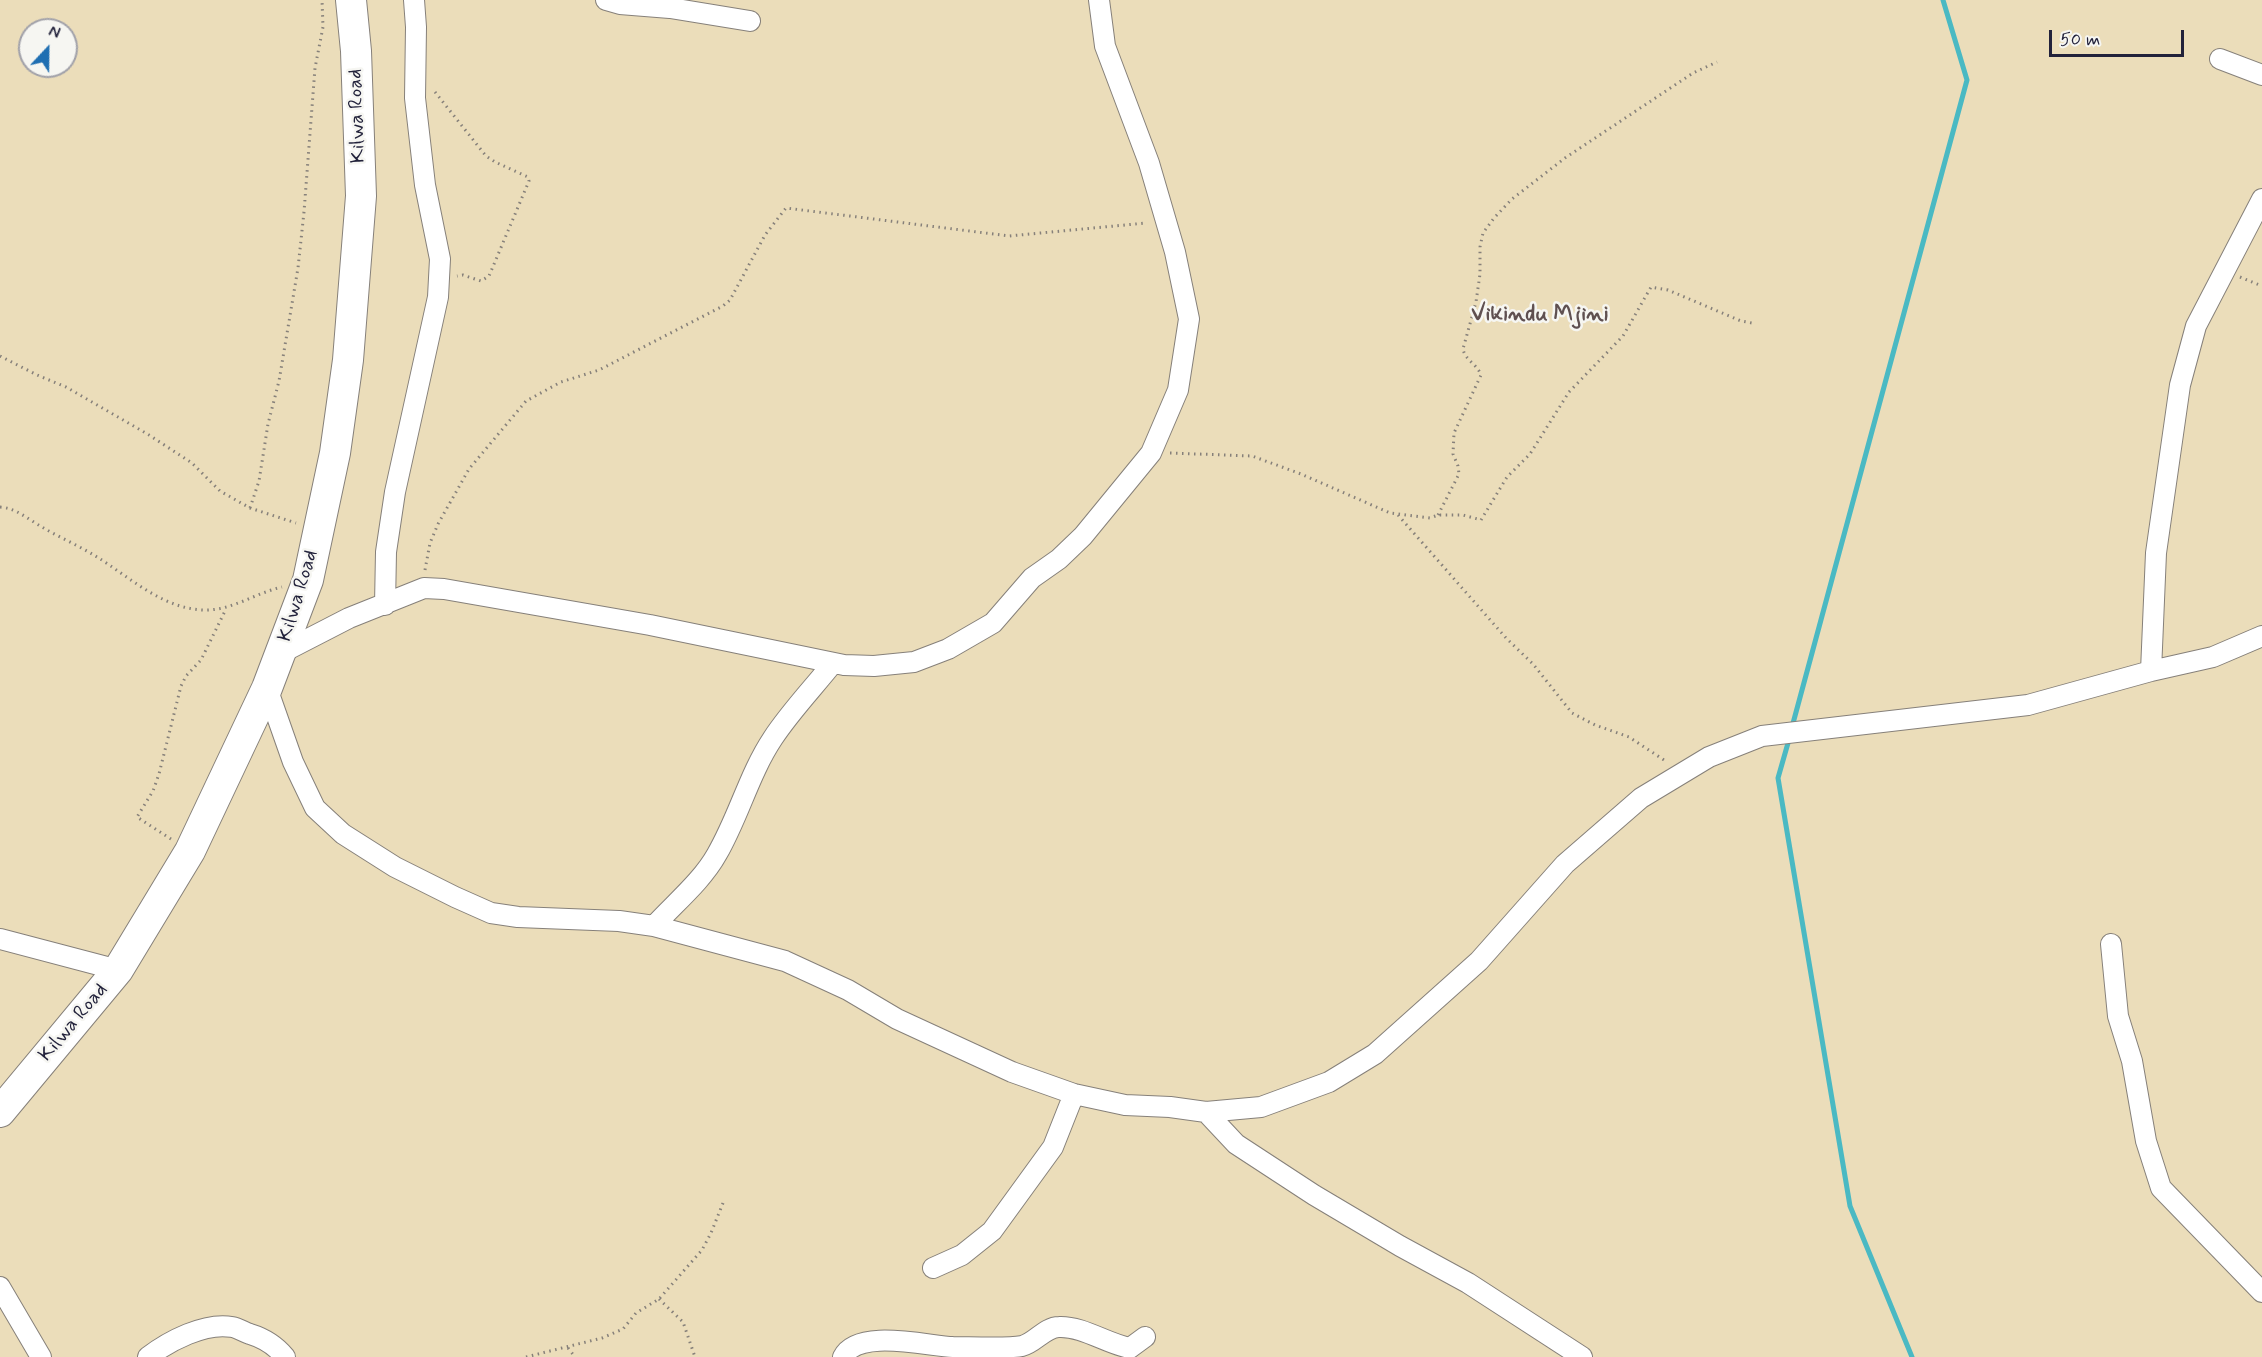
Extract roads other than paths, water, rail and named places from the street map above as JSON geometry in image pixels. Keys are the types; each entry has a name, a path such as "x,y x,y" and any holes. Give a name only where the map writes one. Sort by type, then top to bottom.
{"highway":[{"name":"Kilwa Road","path":"0,1112 118,970 190,851 267,688 308,580 335,453 348,360 361,196 356,51 351,0"}],"street":[{"path":"385,605 386,552 395,492 438,297 440,259 425,185 415,98 414,0"},
{"path":"606,0 620,4 670,8 750,21"},
{"path":"281,653 349,618 424,588 444,589 650,625 833,663 874,666 914,662 948,649 993,623 1032,578 1083,536 1151,453 1178,390 1189,320 1166,221 1149,163 1105,46 1099,0"},
{"path":"2220,59 2262,75"},
{"path":"2151,671 2156,553 2180,385 2196,326 2262,200"},
{"path":"267,688 293,762 315,808 342,834 395,867 491,913 518,917 619,921 654,926 784,962 848,990 897,1019 1012,1072 1074,1094 1125,1105 1170,1107 1206,1112 1261,1107 1329,1082 1374,1054 1479,961 1565,864 1641,798 1709,757 1762,736 2028,705 2151,671 2213,657 2262,636"},
{"path":"654,926 704,873 716,856 736,819 752,775 773,737 833,663"},
{"path":"0,939 118,970"},
{"path":"2111,944 2118,1016 2135,1077 2146,1141 2161,1188 2262,1292"},
{"path":"933,1268 962,1255 992,1231 1053,1147 1074,1094"},
{"path":"1206,1112 1236,1144 1305,1189 1400,1246 1468,1283 1582,1357"},
{"path":"0,1287 41,1357"},
{"path":"148,1357 182,1335 231,1327 257,1336 278,1348 285,1357"},
{"path":"843,1357 846,1351 868,1341 903,1341 952,1347 1023,1346 1058,1327 1076,1330 1130,1348 1145,1337"}],"waterway":[{"path":"1792,727 1967,80 1943,0"},
{"path":"1790,736 1778,778 1850,1206 1912,1357"}],"district":[{"name":"Vikindu Mjini","path":"1540,315"}]}
